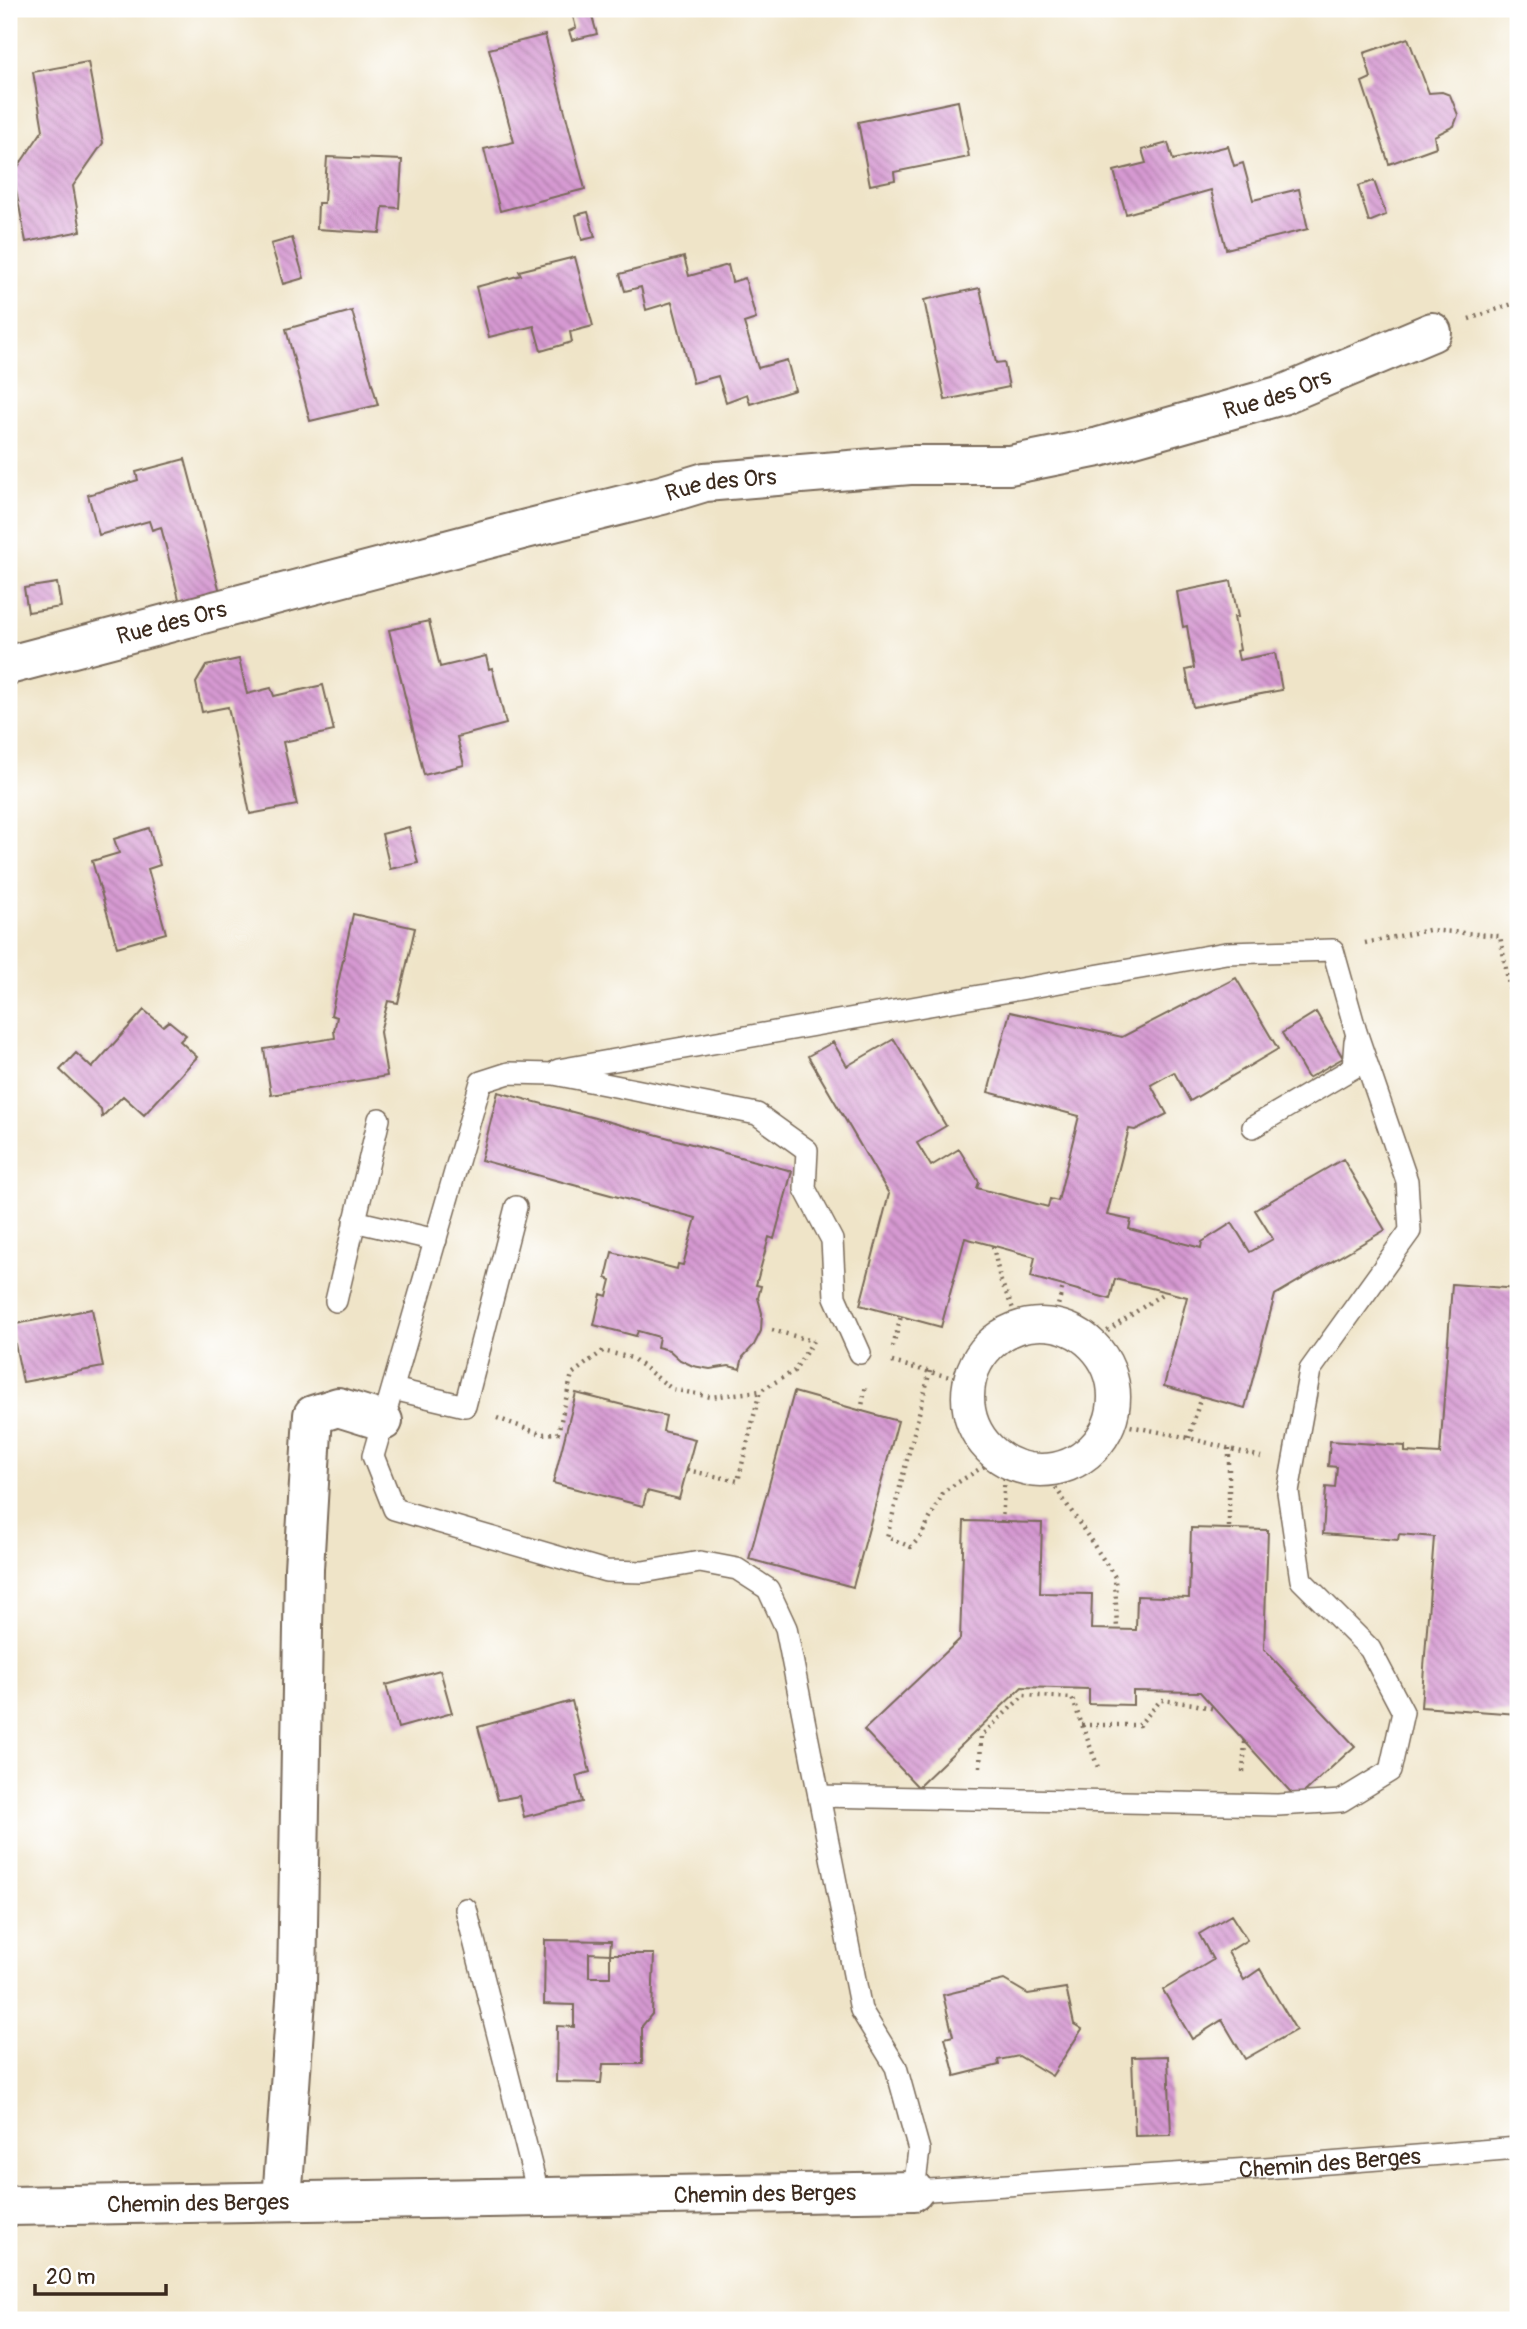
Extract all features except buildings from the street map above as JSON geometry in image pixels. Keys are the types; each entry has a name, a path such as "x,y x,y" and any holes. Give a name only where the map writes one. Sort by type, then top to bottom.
{"street":[{"name":"Rue des Ors","path":"9,665 705,482 910,464 1010,465 1099,447 1282,395 1432,332"},
{"path":"1035,1324 1054,1325 1076,1332 1090,1343 1105,1362 1112,1381 1110,1422 1100,1441 1085,1456 1066,1466 1044,1470 1025,1469 989,1449 976,1433 969,1413 967,1392 972,1371 982,1353 997,1338 1021,1327 1035,1324"},
{"path":"282,2201 297,1985 304,1569 313,1415 338,1407 388,1405"},
{"name":"Chemin des Berges","path":"9,2206 914,2191"}],"lane":[{"path":"539,1074 1226,953 1333,950 1356,1032 1407,1181 1410,1231 1310,1370 1288,1492 1301,1580 1370,1649 1403,1712 1390,1771 1340,1801 1278,1805 819,1796"},
{"path":"1253,1127 1353,1068 1356,1032"},
{"path":"860,1353 835,1297 832,1240 805,1189 807,1150 757,1114 554,1074 509,1073 481,1082 373,1456 394,1509 606,1571 643,1572 700,1562 737,1569 768,1589 786,1628 862,2010 897,2067 919,2150 914,2191"},
{"path":"336,1301 379,1119"},
{"path":"388,1405 465,1406 516,1207"},
{"path":"355,1221 436,1240"},
{"path":"466,1909 539,2197"},
{"name":"Chemin des Berges","path":"914,2191 1518,2148"}],"path":[{"path":"1432,332 1518,302"},
{"path":"1333,950 1429,930 1500,936 1518,1035"},
{"path":"993,1246 1000,1279 1021,1327"},
{"path":"1054,1325 1063,1286"},
{"path":"1090,1343 1164,1292"},
{"path":"889,1361 901,1316"},
{"path":"465,1406 541,1434 558,1433 572,1374 603,1351 632,1358 672,1389 711,1397 760,1391 794,1371 813,1341"},
{"path":"930,1371 887,1537 911,1547 921,1536 944,1491 1005,1460 1002,1522"},
{"path":"687,1470 738,1480 760,1391"},
{"path":"1189,1438 1201,1396"},
{"path":"1110,1422 1189,1438 1293,1465"},
{"path":"1228,1448 1229,1529"},
{"path":"1044,1470 1115,1577 1117,1630"},
{"path":"978,1799 981,1736 1024,1695 1072,1698 1111,1802"},
{"path":"1082,1725 1139,1726 1161,1700 1215,1709"}]}
